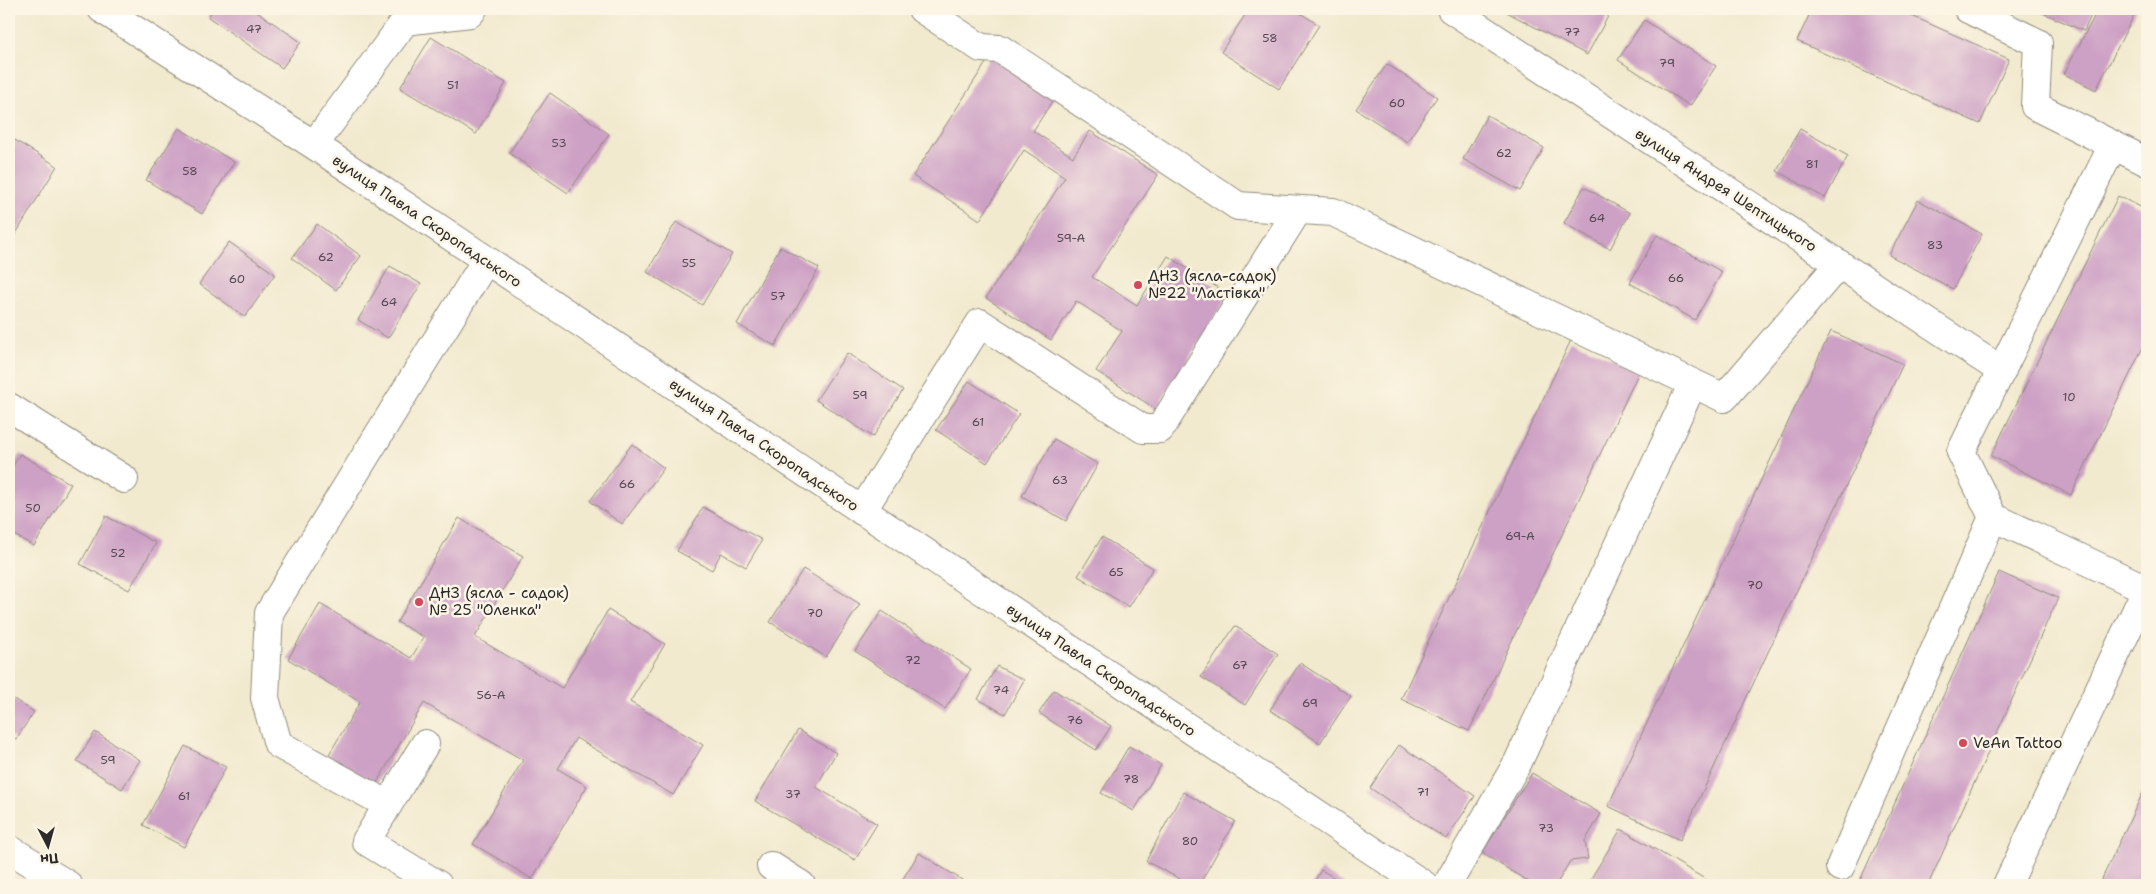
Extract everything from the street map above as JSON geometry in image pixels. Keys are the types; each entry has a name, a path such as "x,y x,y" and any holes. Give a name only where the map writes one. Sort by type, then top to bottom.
{"street":[{"name":"вулиця Павла Скоропадського","path":"102,9 314,145 1424,885"},
{"path":"314,145 405,21 470,13 473,9"},
{"path":"922,9 981,48 1000,48 1238,206 1333,212 1724,398 1839,264"},
{"name":"вулиця Андрея Шептицького","path":"1451,9 2002,371"},
{"path":"1968,9 2038,43 2035,106 2147,162"},
{"path":"2007,885 2147,588 1993,517 1961,452 2113,145"},
{"path":"862,511 980,323 1143,429 1160,429 1298,210"},
{"path":"388,805 278,744 265,698 269,613 486,260"},
{"path":"1447,885 1518,762 1692,383"},
{"path":"9,407 124,479"},
{"path":"1840,867 1993,517"},
{"path":"425,744 366,841 438,885"},
{"path":"9,849 68,885"},
{"path":"771,866 801,885"}],"building":[{"path":"213,9 253,9 301,42 282,68 208,17"},
{"path":"1249,9 1294,9 1319,25 1279,89 1221,52"},
{"path":"1501,9 1612,9 1587,55"},
{"path":"1812,9 1896,9 2009,59 1980,124 1797,41"},
{"path":"2034,9 2094,9 2084,31"},
{"path":"2098,9 2137,9 2096,90 2064,74"},
{"path":"1644,20 1716,66 1690,106 1618,60"},
{"path":"431,37 506,83 476,134 400,88"},
{"path":"991,55 1055,97 1033,131 1073,157 1090,131 1158,175 1092,277 1137,305 1168,256 1229,295 1156,409 1096,371 1122,331 1076,301 1051,340 986,298 1065,177 1024,150 980,220 913,176"},
{"path":"1387,64 1437,97 1407,142 1356,109"},
{"path":"550,93 609,134 568,193 509,153"},
{"path":"1487,115 1544,148 1520,191 1463,159"},
{"path":"179,128 234,162 202,214 146,180"},
{"path":"1800,129 1848,156 1825,198 1777,171"},
{"path":"13,139 57,166 9,245 9,145"},
{"path":"1584,187 1630,213 1610,249 1564,223"},
{"path":"2118,196 2147,210 2147,339 2071,495 1991,456"},
{"path":"1918,200 1982,234 1953,289 1889,255"},
{"path":"676,222 732,254 702,305 647,272"},
{"path":"317,224 361,256 336,290 292,258"},
{"path":"1657,235 1722,272 1695,320 1630,283"},
{"path":"229,242 275,274 245,317 199,284"},
{"path":"780,247 819,268 775,346 737,324"},
{"path":"390,266 421,284 388,338 358,320"},
{"path":"1831,331 1903,364 1680,840 1608,806"},
{"path":"1571,340 1639,372 1469,731 1401,699"},
{"path":"847,353 903,390 873,437 816,400"},
{"path":"969,381 1019,414 987,463 936,430"},
{"path":"1054,439 1098,464 1066,521 1022,496"},
{"path":"632,444 664,468 622,524 590,501"},
{"path":"20,454 71,484 34,546 9,532 9,472"},
{"path":"703,507 762,540 746,567 721,553 712,570 677,551"},
{"path":"106,516 156,543 129,590 80,564"},
{"path":"459,518 523,556 475,637 562,688 608,610 665,644 630,702 703,745 673,795 576,738 558,769 587,786 532,879 473,844 523,760 424,703 376,784 328,756 360,702 288,659 320,604 411,658 424,637 397,622"},
{"path":"1102,537 1153,568 1129,607 1078,576"},
{"path":"803,569 860,604 826,657 770,622"},
{"path":"1999,572 2058,598 1928,885 1858,885"},
{"path":"882,611 971,669 945,709 855,651"},
{"path":"1235,626 1278,654 1245,705 1201,677"},
{"path":"1300,663 1351,696 1320,743 1270,710"},
{"path":"997,666 1024,680 1005,714 978,699"},
{"path":"1054,690 1111,726 1096,750 1039,713"},
{"path":"9,696 34,712 16,739 9,735"},
{"path":"798,730 836,753 816,787 877,824 855,860 755,801"},
{"path":"95,732 140,760 122,789 77,761"},
{"path":"1399,745 1475,796 1446,839 1370,788"},
{"path":"185,746 226,767 184,847 143,825"},
{"path":"1129,746 1161,765 1134,811 1101,793"},
{"path":"1532,773 1601,814 1585,841 1588,859 1570,861 1556,885 1534,885 1482,853"},
{"path":"2147,784 2147,885 2099,885"},
{"path":"1183,792 1235,821 1199,885 1191,885 1146,861"},
{"path":"1621,829 1715,885 1587,885"},
{"path":"919,853 970,885 899,885"},
{"path":"1321,870 1347,885 1312,885"}],"place":[{"name":"ДНЗ (ясла-садок) №22 \"Ластівка\"","path":"1138,285"},
{"name":"ДНЗ (ясла - садок) № 25 \"Оленка\"","path":"419,602"},
{"name":"VeAn Tattoo","path":"1963,743"}]}
